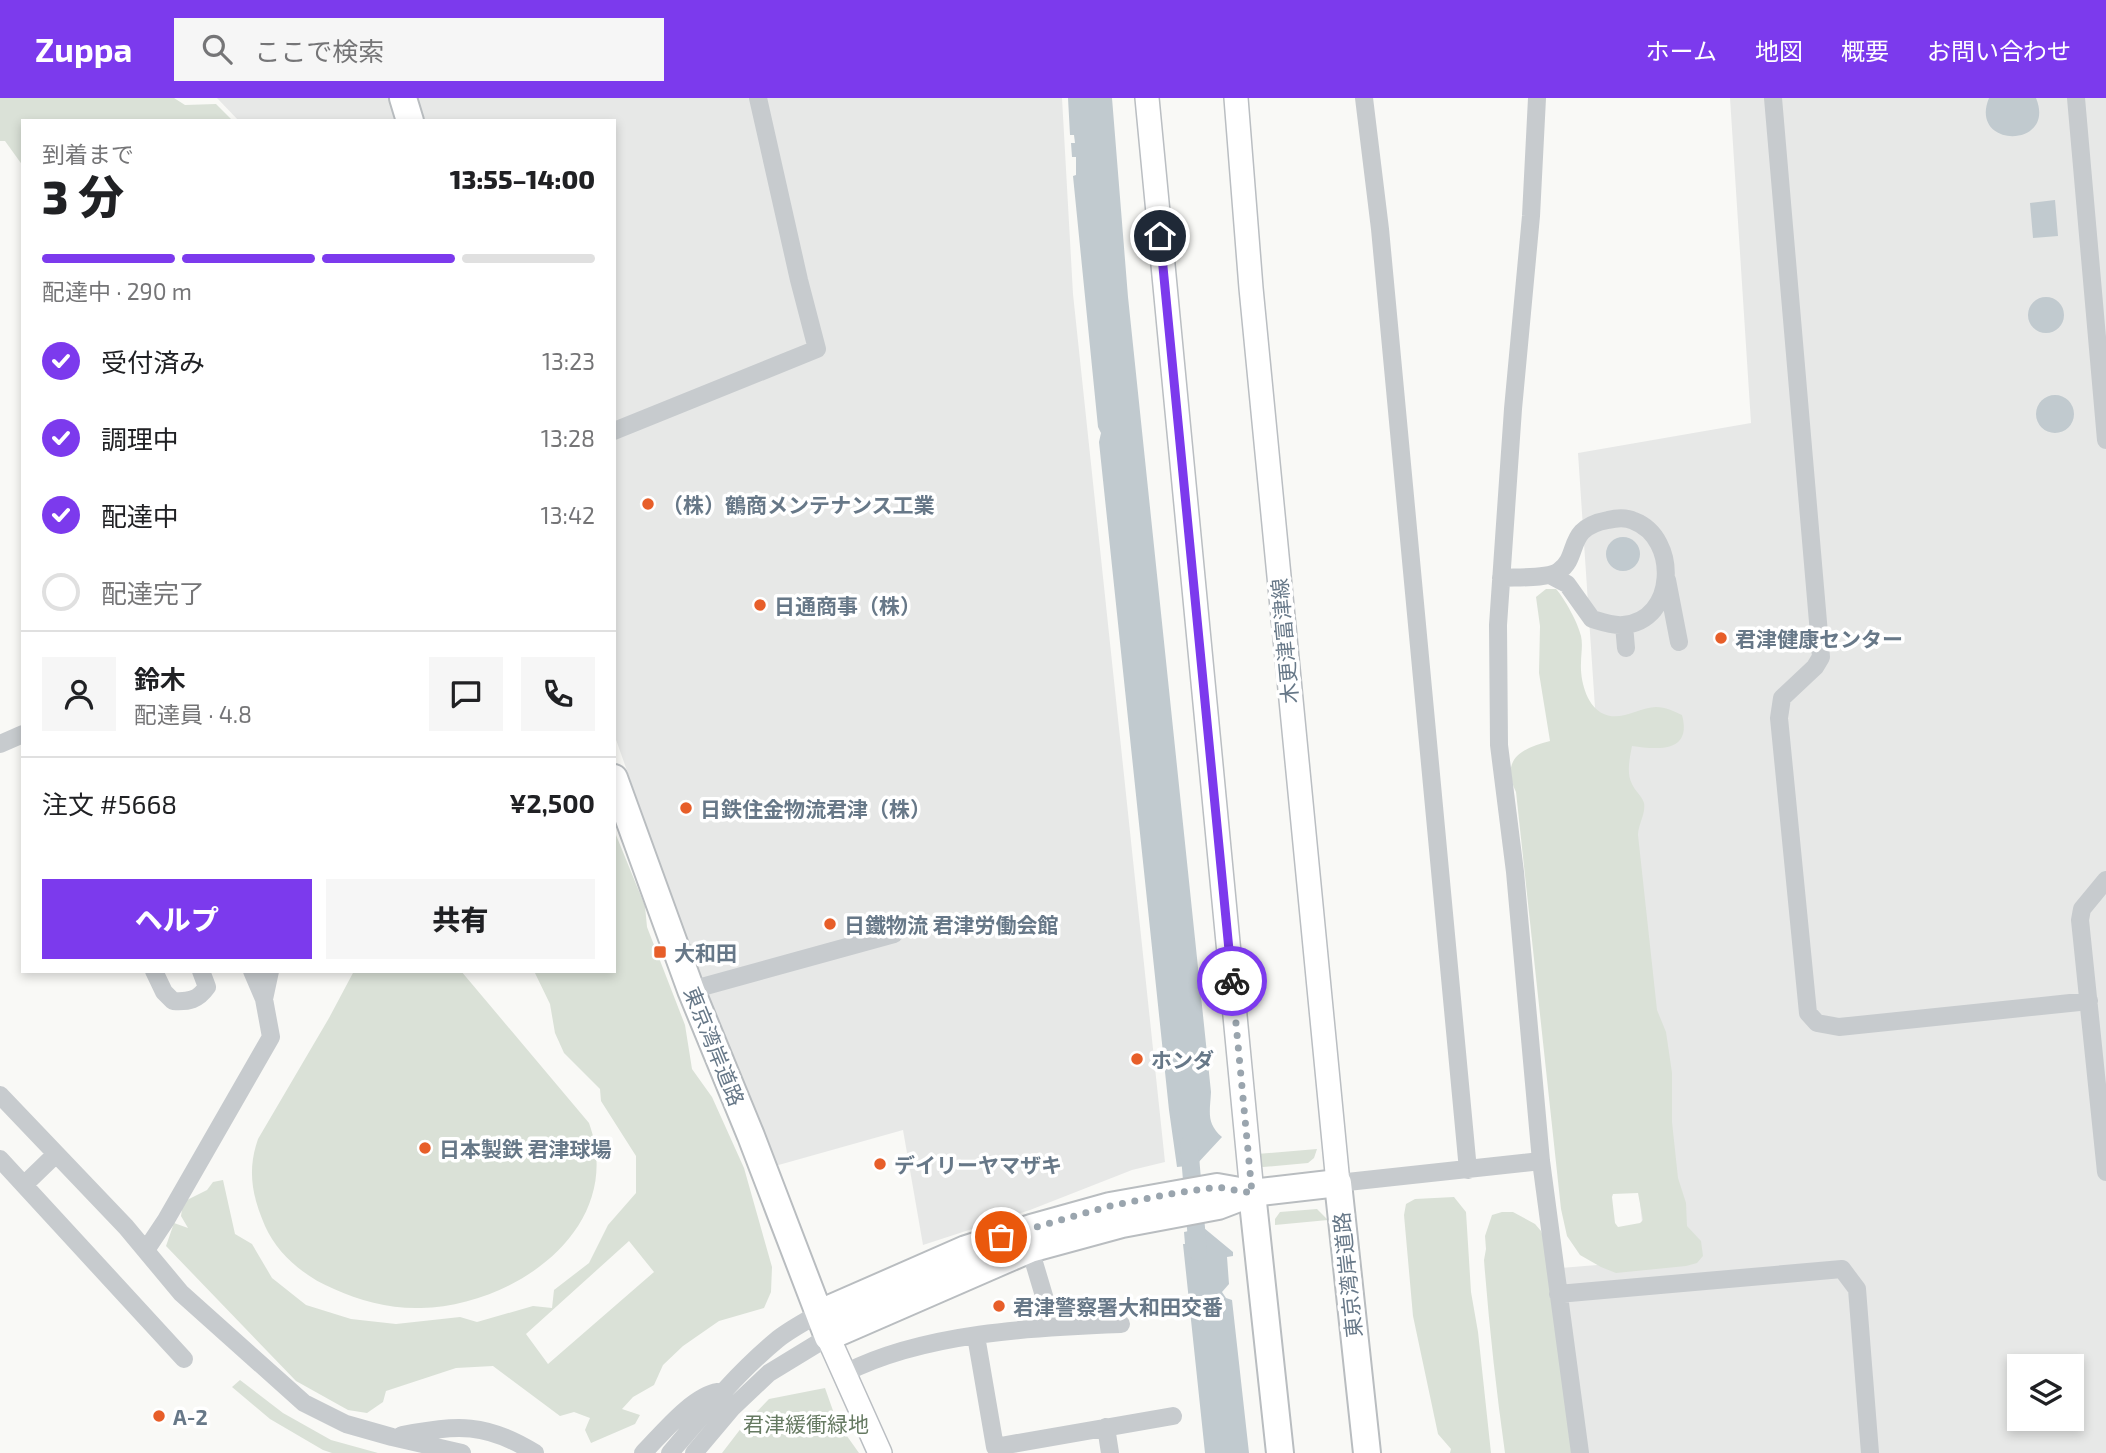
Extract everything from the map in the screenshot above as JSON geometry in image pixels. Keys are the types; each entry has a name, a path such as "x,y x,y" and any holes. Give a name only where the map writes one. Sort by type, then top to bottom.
{"highway":[{"path":"403,98 409,119"},
{"name":"東京湾岸道路","path":"616,784 691,990 824,1325"},
{"name":"東京湾岸道路","path":"824,1325 955,1254 1001,1237 1110,1206 1218,1206 1241,1194 1338,1183 1367,1453"},
{"path":"1241,1194 1280,1453"},
{"name":"東京湾岸道路","path":"824,1325 1030,1249 1122,1224 1170,1204"}],"main road":[{"path":"1147,98 1241,1194"},
{"name":"木更津富津線","path":"1236,98 1248,262 1338,1183"},
{"path":"824,1325 880,1453"}],"street":[{"path":"616,430 817,349 758,98"},
{"path":"1364,98 1380,229 1468,1170"},
{"path":"1537,98 1531,216 1513,408 1498,625 1499,745 1515,872 1541,1161 1580,1453"},
{"path":"1773,98 1821,657 1815,667 1782,698 1779,718 1808,1013 1817,1023 1839,1027 2089,1001"},
{"path":"2076,98 2106,440"},
{"path":"1501,578 1550,575 1560,571 1575,540 1584,529 1598,521 1616,518 1633,520 1650,530 1659,544 1679,642"},
{"path":"1550,575 1567,584 1592,619 1624,625 1646,617 1657,606 1665,591 1666,576"},
{"path":"1624,625 1626,648"},
{"path":"0,744 21,735"},
{"path":"2106,880 2082,909 2080,920 2106,1172"},
{"path":"691,990 894,934"},
{"path":"155,973 164,992 173,1001 188,1002 200,997 207,987 202,973"},
{"path":"146,1250 271,1037 264,999 253,973"},
{"path":"264,999 270,973"},
{"path":"0,1095 146,1250 181,1293 304,1403 346,1424 462,1453"},
{"path":"25,1184 56,1154"},
{"path":"0,1159 184,1359"},
{"path":"1338,1183 1541,1161"},
{"path":"1030,1249 1053,1326"},
{"path":"1558,1294 1842,1269 1857,1289 1870,1453"},
{"path":"845,1373 936,1342 1053,1326 1121,1324"},
{"path":"670,1453 724,1391 780,1337 824,1325"},
{"path":"694,1453 732,1408 824,1325"},
{"path":"976,1336 995,1447 1172,1416"},
{"path":"643,1453 680,1416 710,1393 724,1391"},
{"path":"392,1437 446,1427 481,1429 510,1438 535,1453"},
{"path":"1106,1427 1110,1453"}],"shaded area":[{"path":"217,98 1062,98 1073,294 1165,1162 1132,1170 1030,1210 923,1245 903,1130 775,1166 699,974 616,740 616,119 237,119"},
{"path":"1068,98 1112,98 1128,297 1211,1092 1210,1117 1213,1127 1222,1137 1196,1165 1177,1167 1169,1110 1099,442 1101,433 1098,427 1073,176 1076,175 1076,157 1072,157 1071,143 1075,143 1074,135 1070,135"},
{"path":"1730,98 2106,98 2106,1453 1559,1453 1536,1270 1646,1261 1605,858 1578,453 1751,423"},
{"path":"1989,98 2036,98 2039,115 2035,127 2025,134 2000,134 1990,127 1986,115"},
{"path":"2055,200 2058,236 2033,238 2030,203"},
{"path":"2046,297 2059,302 2064,315 2059,328 2046,333 2033,328 2028,315 2033,302"},
{"path":"2055,395 2069,400 2074,414 2069,428 2055,433 2041,428 2036,414 2041,400"},
{"path":"1623,537 1635,542 1640,554 1635,566 1623,571 1611,566 1606,554 1611,542"},
{"path":"1204,1228 1233,1252 1233,1256 1227,1257 1229,1284 1222,1292 1226,1298 1232,1300 1249,1453 1205,1453 1183,1244 1184,1232"}],"green space":[{"path":"0,98 174,98 185,105 216,104 231,119 21,119 21,163 5,141 0,141"},
{"path":"1546,589 1556,589 1571,611 1581,636 1583,685 1589,700 1598,711 1617,716 1660,707 1682,715 1684,727 1678,742 1662,748 1632,746 1629,770 1630,780 1644,803 1638,835 1657,1010 1666,1032 1672,1073 1672,1122 1678,1178 1686,1203 1687,1226 1701,1241 1703,1256 1697,1263 1686,1266 1616,1273 1580,1255 1567,1236 1561,1209 1516,792 1511,771 1516,757 1531,747 1550,741 1539,673 1540,626 1536,597","holes":["1638,1193 1643,1220 1618,1227 1615,1223 1613,1194"]},
{"path":"616,835 645,906 647,927 685,1025 692,1069 712,1097 744,1168 772,1267 771,1292 764,1308 719,1321 683,1346 663,1365 654,1385 633,1397 622,1409 640,1415 635,1424 591,1443 585,1430 590,1418 574,1412 560,1416 493,1366 456,1368 386,1391 383,1402 367,1413 348,1410 296,1381 166,1246 174,1223 188,1228 181,1216 183,1202 207,1190 213,1182 223,1180 235,1234 252,1244 272,1278 306,1305 351,1319 396,1324 460,1317 477,1322 533,1306 552,1308 554,1290 589,1263 608,1225 636,1193 636,1156 601,1101 600,1089 564,1053 555,1033 550,1004 535,973 616,973","holes":["629,1241 654,1272 548,1364 526,1334"]},
{"name":"日本製鉄 君津球場","path":"353,973 463,973 589,1123 597,1161 592,1196 577,1227 554,1254 525,1276 492,1293 457,1304 421,1308 387,1306 344,1293 323,1284 285,1256 265,1226 257,1204 252,1183 255,1150 258,1139"},
{"path":"1317,1149 1314,1158 1308,1163 1263,1167 1260,1166 1257,1154"},
{"path":"1454,1197 1466,1212 1471,1292 1491,1453 1450,1453 1451,1449 1438,1434 1413,1316 1404,1215 1406,1204 1415,1199"},
{"path":"1317,1209 1328,1220 1275,1225 1275,1219 1280,1212"},
{"path":"1513,1212 1535,1224 1541,1231 1553,1263 1575,1453 1505,1453 1484,1260 1485,1236 1492,1215"},
{"path":"240,1380 283,1413 331,1440 378,1453 332,1453 323,1450 270,1419 232,1387"},
{"name":"君津緩衝緑地","path":"825,1388 837,1422 859,1453 722,1453 769,1399"}],"waterway":[{"path":"1189,1144 1198,1252"}],"way so far":[{"path":"1001,1237 1110,1206 1170,1194 1217,1187 1252,1193 1232,981"}],"place":[{"name":"（株）鶴商メンテナンス工業","path":"648,504"},
{"name":"日通商事（株）","path":"760,605"},
{"name":"君津健康センター","path":"1721,638"},
{"name":"日鉄住金物流君津（株）","path":"686,808"},
{"name":"日鐵物流 君津労働会館","path":"830,924"},
{"name":"大和田","path":"660,952"},
{"name":"ホンダ","path":"1137,1059"},
{"name":"日本製鉄 君津球場","path":"425,1148"},
{"name":"デイリーヤマザキ","path":"880,1164"},
{"name":"君津警察署大和田交番","path":"999,1306"},
{"name":"A-2","path":"159,1416"}],"route":[{"path":"1160,236 1232,981"}]}
